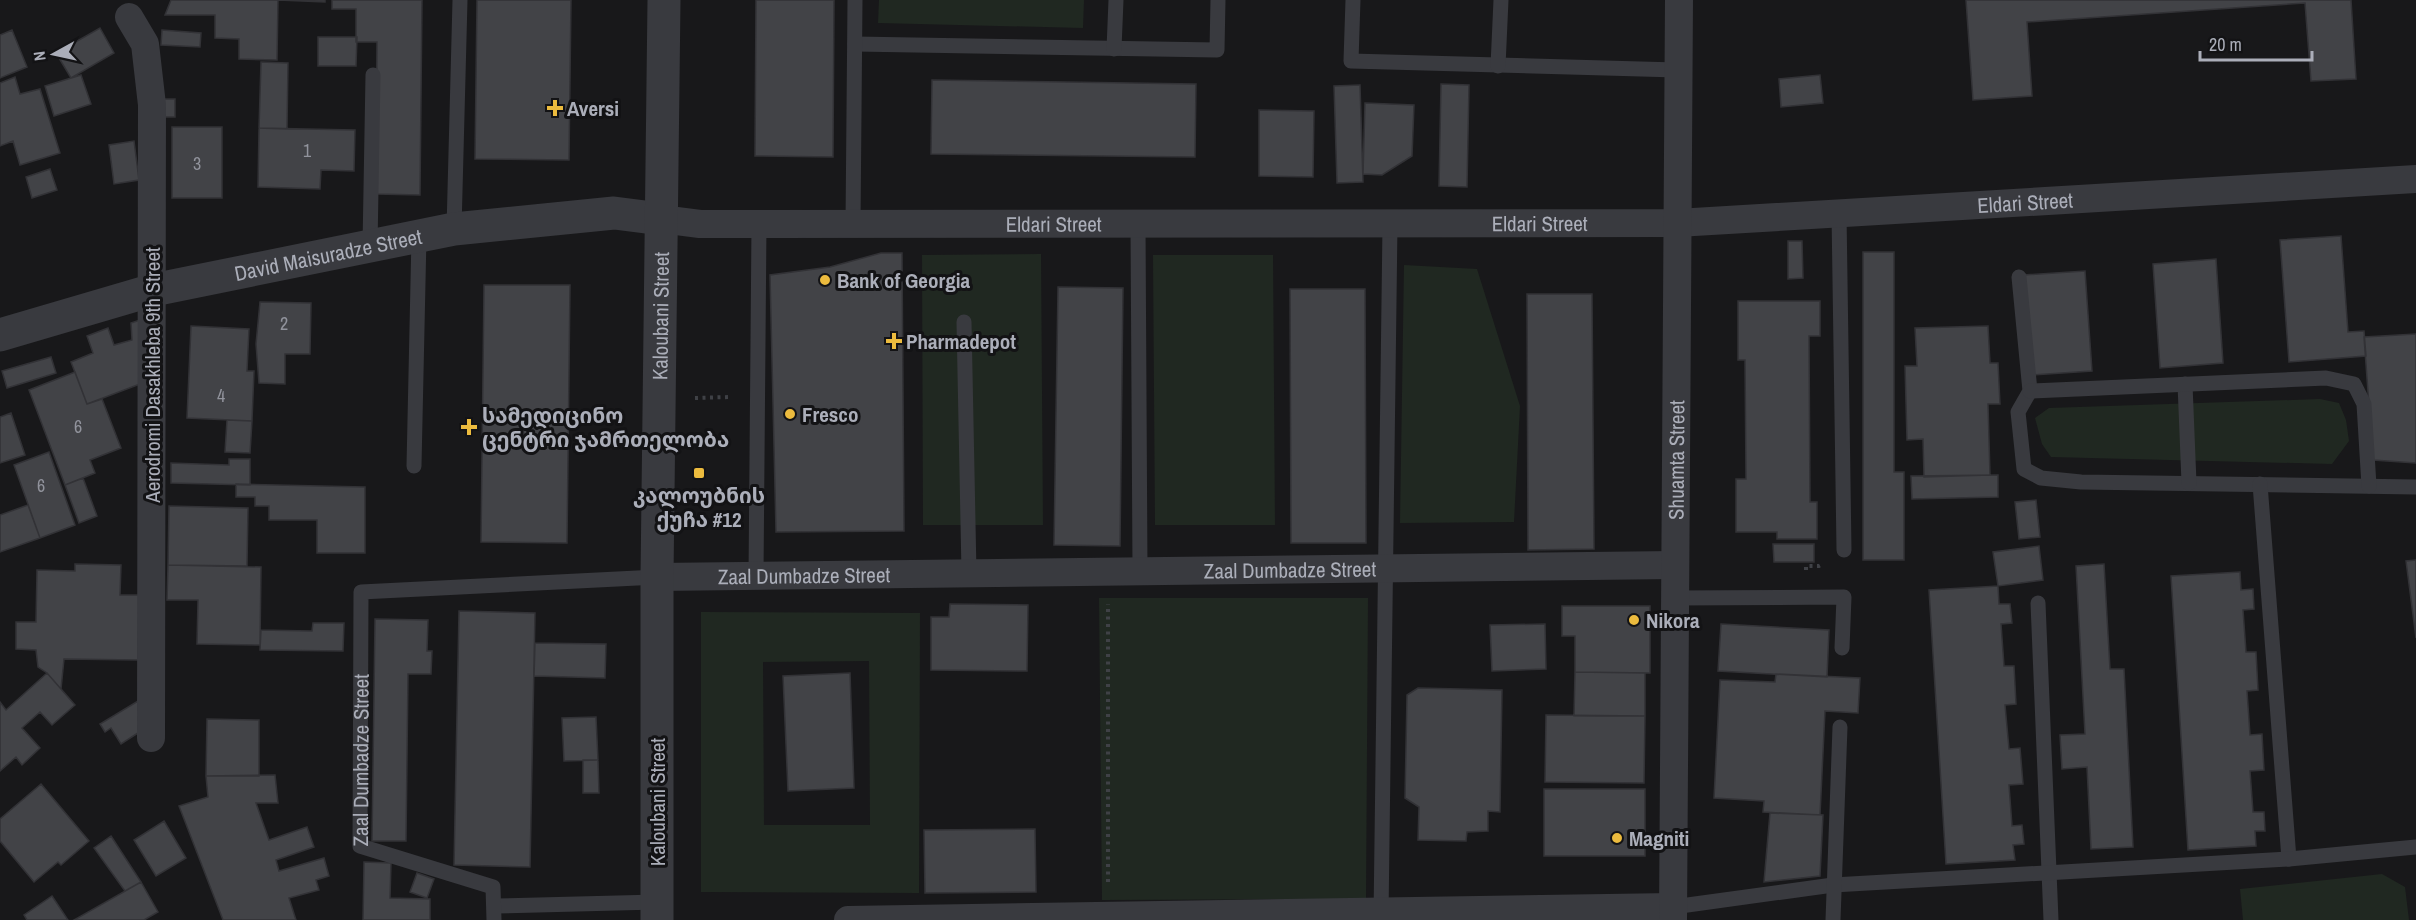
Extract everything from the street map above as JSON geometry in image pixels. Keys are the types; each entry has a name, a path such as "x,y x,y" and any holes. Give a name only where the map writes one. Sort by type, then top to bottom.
{"street":[{"name":"Kaloubani Street","path":"657,911 657,577 664,0"},
{"name":"Shuamta Street","path":"1673,913 1679,0"},
{"name":"Aerodromi Dasakhleba 9th Street","path":"129,17 145,44 151,77 153,290 151,738"},
{"name":"Eldari Street","path":"661,219 700,224 1677,223 2416,179"},
{"name":"David Maisuradze Street","path":"0,335 153,290 454,229 614,213 661,219"},
{"name":"Zaal Dumbadze Street","path":"657,577 1675,565"},
{"path":"848,920 1673,913"}],"lane":[{"path":"454,229 460,0"},
{"path":"853,224 855,0"},
{"path":"1114,49 1116,0"},
{"path":"855,45 1217,50 1218,0"},
{"path":"1353,0 1351,61 1677,70"},
{"path":"1498,66 1501,0"},
{"path":"370,246 373,75"},
{"path":"1839,213 1844,550"},
{"path":"756,576 759,224"},
{"path":"1138,224 1140,571"},
{"path":"1381,916 1390,224"},
{"path":"414,466 419,236"},
{"path":"2019,277 2030,391 2018,412 2024,469 2041,478 2081,482 2416,487"},
{"path":"964,322 969,573"},
{"path":"2030,391 2326,378 2354,384 2364,404 2369,486"},
{"path":"2185,384 2189,483"},
{"path":"2260,484 2289,859"},
{"name":"Zaal Dumbadze Street","path":"494,913 493,887 360,846 361,592 657,577"},
{"path":"1675,598 1844,597 1842,648"},
{"path":"2038,603 2051,920"},
{"path":"1833,920 1840,727"},
{"path":"1673,913 1833,885 2289,859 2416,847"},
{"path":"494,913 657,911"}],"path":[{"path":"659,398 758,397"},
{"path":"1108,572 1108,916"}],"shaded area":[{"path":"879,0 1084,0 1083,28 878,23"},
{"path":"1041,254 1043,525 923,525 922,255"},
{"path":"1153,255 1273,255 1275,525 1155,525"},
{"path":"1404,265 1477,269 1520,406 1514,522 1400,523"},
{"path":"2320,399 2339,403 2346,420 2349,441 2332,464 2051,457 2042,444 2035,418 2049,408"},
{"path":"1099,598 1368,598 1366,899 1102,900"},
{"path":"701,612 920,613 919,893 701,892","holes":["869,661 870,825 764,825 763,662"]},
{"path":"2382,874 2405,887 2409,920 2243,920 2240,889"}],"building":[{"path":"171,0 278,0 277,60 239,59 239,39 215,38 215,15 165,15"},
{"path":"278,0 325,0 325,2"},
{"path":"332,0 422,0 420,195 376,194 377,42 356,42 356,9 332,9"},
{"path":"477,0 571,0 569,160 475,159"},
{"path":"756,0 834,0 833,157 755,156"},
{"path":"1966,0 2351,0 2356,79 2311,81 2305,3 2027,22 2032,96 1973,100"},
{"path":"100,28 114,53 71,78 56,53"},
{"path":"12,30 27,67 0,78 0,35"},
{"path":"162,30 201,33 200,47 161,45"},
{"path":"318,37 357,37 356,66 318,66"},
{"path":"261,62 288,63 287,129 259,128"},
{"path":"81,75 91,104 54,116 45,86"},
{"path":"1820,75 1823,103 1781,107 1779,79"},
{"path":"15,77 20,94 40,89 60,153 20,165 13,141 0,146 0,83"},
{"path":"932,80 1196,84 1195,157 931,154"},
{"path":"1441,84 1469,85 1467,187 1439,186"},
{"path":"1360,85 1363,182 1337,183 1334,86"},
{"path":"164,99 175,99 175,117 164,117"},
{"path":"1365,103 1414,105 1412,156 1382,175 1363,174"},
{"path":"1259,110 1314,111 1313,177 1259,176"},
{"path":"172,127 222,127 222,198 172,198"},
{"path":"259,128 355,130 354,171 321,170 320,189 258,187"},
{"path":"134,141 139,180 114,184 109,145"},
{"path":"50,169 57,190 32,198 26,177"},
{"path":"2341,236 2348,332 2364,331 2366,356 2289,362 2280,240"},
{"path":"1788,241 1802,241 1803,278 1788,279"},
{"path":"1863,252 1894,252 1894,472 1904,472 1904,560 1863,560"},
{"path":"881,253 902,253 904,531 776,532 770,275 830,267"},
{"path":"2216,259 2223,363 2160,368 2153,264"},
{"path":"2085,271 2092,371 2031,375 2024,275"},
{"path":"484,285 570,285 567,543 481,542"},
{"path":"1058,287 1123,288 1120,546 1054,545"},
{"path":"1290,289 1365,289 1366,543 1291,543"},
{"path":"1527,294 1592,294 1594,549 1528,550"},
{"path":"1738,301 1820,301 1820,336 1809,336 1810,502 1817,502 1817,539 1777,539 1777,532 1736,532 1736,479 1746,479 1745,360 1738,360"},
{"path":"260,302 311,303 310,354 285,354 285,384 259,383 256,344"},
{"path":"143,319 148,381 87,404 71,362 93,353 87,336 108,328 114,345 132,340 131,323"},
{"path":"191,326 249,329 247,371 254,371 252,421 187,418"},
{"path":"1988,326 1990,363 1998,363 2000,404 1988,404 1990,475 1924,477 1923,439 1907,440 1905,366 1917,366 1915,328"},
{"path":"2416,334 2416,463 2373,460 2364,337"},
{"path":"51,357 56,373 7,388 2,371"},
{"path":"75,372 87,404 102,399 121,448 90,460 95,473 65,485 29,390"},
{"path":"11,413 25,455 0,463 0,417"},
{"path":"227,420 252,421 250,453 225,452"},
{"path":"49,452 75,525 40,538 14,465"},
{"path":"229,459 250,459 250,485 171,483 171,463 229,465"},
{"path":"1998,475 1998,497 1912,499 1911,476"},
{"path":"83,478 97,516 79,523 65,485"},
{"path":"236,484 365,487 365,553 317,553 317,520 269,520 269,506 255,506 255,497 236,497"},
{"path":"2036,500 2040,537 2019,539 2015,502"},
{"path":"28,505 40,538 0,552 0,515"},
{"path":"169,506 248,508 247,566 168,565"},
{"path":"1773,544 1814,544 1814,562 1774,562"},
{"path":"2039,546 2043,580 1998,586 1993,552"},
{"path":"2416,560 2416,638 2406,561"},
{"path":"75,564 121,565 120,595 139,595 138,660 64,659 61,689 47,673 38,667 36,650 16,649 16,622 36,622 37,570 75,571"},
{"path":"2104,564 2110,669 2124,669 2133,847 2091,849 2087,767 2062,769 2060,735 2085,734 2076,566"},
{"path":"168,565 261,567 260,645 197,644 198,600 167,600"},
{"path":"2240,572 2241,590 2253,589 2254,609 2243,610 2246,652 2256,652 2258,690 2247,691 2250,735 2262,734 2264,770 2250,771 2253,812 2264,812 2265,831 2255,831 2256,846 2188,850 2171,576"},
{"path":"1998,586 1999,604 2010,604 2012,623 2001,624 2004,666 2014,666 2016,704 2005,705 2009,749 2020,748 2023,784 2009,785 2012,826 2022,825 2024,844 2013,845 2015,860 1946,864 1929,590"},
{"path":"950,604 1028,605 1027,671 931,670 931,617 949,617"},
{"path":"1562,606 1650,606 1650,673 1575,672 1575,636 1562,636"},
{"path":"459,611 535,613 530,867 454,865"},
{"path":"375,619 428,620 427,651 432,651 431,674 408,674 406,841 372,841"},
{"path":"313,623 344,623 343,651 260,650 261,630 312,631"},
{"path":"1545,624 1546,669 1492,671 1490,625"},
{"path":"1721,624 1829,630 1827,677 1718,671"},
{"path":"535,643 606,644 605,678 534,676"},
{"path":"1575,672 1645,673 1645,716 1574,716"},
{"path":"47,673 75,705 52,725 40,712 22,728 40,748 22,765 16,757 0,771 0,702 6,710"},
{"path":"850,673 854,788 788,791 783,676"},
{"path":"1776,674 1860,678 1858,713 1825,711 1820,815 1763,812 1764,801 1714,798 1720,680 1775,682"},
{"path":"1418,688 1502,690 1500,812 1488,811 1488,831 1467,832 1466,841 1418,840 1419,807 1405,798 1407,695"},
{"path":"138,701 141,731 121,744 111,728 105,732 100,724"},
{"path":"1546,715 1645,716 1644,783 1545,782"},
{"path":"596,717 598,760 564,761 562,718"},
{"path":"207,719 259,720 259,776 206,776"},
{"path":"583,760 598,760 599,793 583,793"},
{"path":"275,775 278,803 256,803 269,840 307,827 314,847 276,860 279,871 324,858 329,876 316,880 319,890 289,898 296,920 223,920 179,806 208,797 206,776"},
{"path":"41,784 89,841 61,865 58,862 34,882 0,841 0,819"},
{"path":"1544,789 1645,789 1645,856 1544,856"},
{"path":"1770,813 1823,815 1820,876 1764,882"},
{"path":"164,821 186,858 156,876 134,840"},
{"path":"1035,829 1036,892 925,893 924,830"},
{"path":"111,836 141,882 125,891 94,848"},
{"path":"364,862 391,863 390,898 430,899 430,920 363,920"},
{"path":"417,873 434,879 427,898 410,892"},
{"path":"141,882 158,912 144,920 74,920"},
{"path":"52,896 68,920 27,920 24,915"}],"place":[{"name":"Aversi","path":"555,108"},
{"name":"Bank of Georgia","path":"825,280"},
{"name":"Pharmadepot","path":"894,341"},
{"name":"Fresco","path":"790,414"},
{"name":"სამედიცინო ცენტრი ჯამრთელობა","path":"469,427"},
{"name":"კალოუბნის ქუჩა #12","path":"699,473"},
{"name":"Nikora","path":"1634,620"},
{"name":"Magniti","path":"1617,838"}]}
